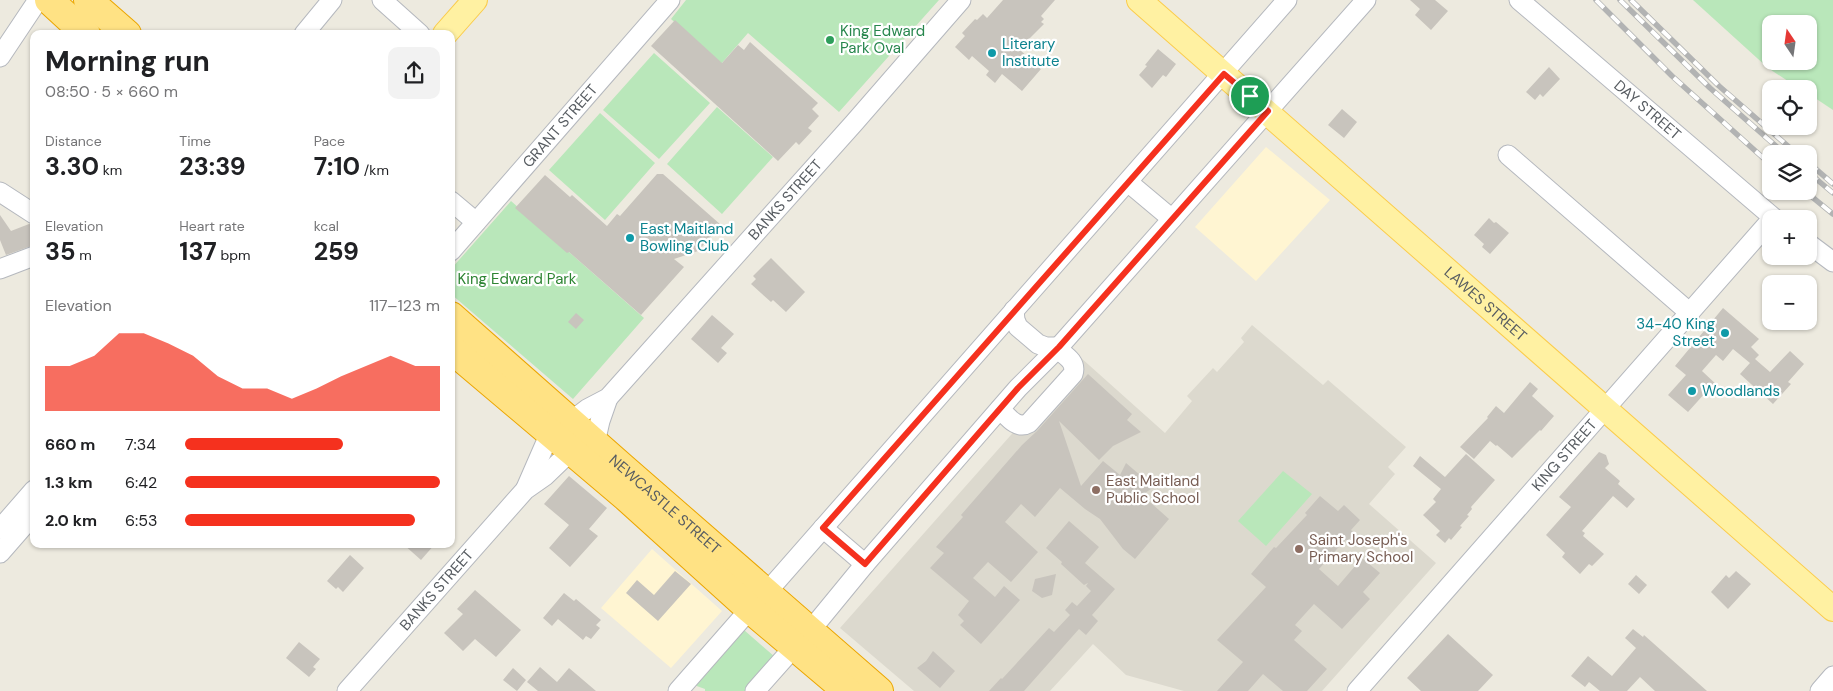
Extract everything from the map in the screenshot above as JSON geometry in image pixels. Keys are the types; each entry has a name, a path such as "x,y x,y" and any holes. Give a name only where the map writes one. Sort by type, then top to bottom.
{"highway":[{"path":"48,0 82,30"},
{"path":"88,0 122,30"},
{"name":"NEWCASTLE STREET","path":"455,320 560,427 758,601 802,639 879,691"},
{"name":"NEWCASTLE STREET","path":"455,352 560,427"},
{"name":"NEWCASTLE STREET","path":"802,639 847,691"}],"main road":[{"path":"449,30 475,0"},
{"name":"LAWES STREET","path":"1139,0 1268,111 1604,410 1833,609"}],"street":[{"path":"0,57 38,0"},
{"path":"307,30 332,0"},
{"path":"382,0 416,30"},
{"name":"GRANT STREET","path":"455,246 670,0"},
{"name":"BANKS STREET","path":"348,691 525,490 560,427 608,398 848,131 961,0"},
{"path":"678,691 1129,182 1287,0"},
{"path":"755,691 1000,409 1058,348 1366,0"},
{"name":"DAY STREET","path":"1519,0 1763,210"},
{"path":"1508,155 1690,313"},
{"path":"1129,182 1172,218"},
{"path":"0,192 30,211"},
{"path":"455,204 476,222"},
{"name":"KING STREET","path":"1357,691 1762,231"},
{"path":"1817,250 1833,262"},
{"path":"0,269 30,258"},
{"path":"1000,409 1019,425 1026,425 1074,370 1071,360 1058,348 1038,344 1018,327 1014,310"},
{"name":"BANKS STREET","path":"525,490 583,447 600,421 608,398"},
{"path":"0,553 4,529 30,495"},
{"path":"4,529 30,516"},
{"path":"823,528 865,564"},
{"path":"1820,691 1833,676"}],"shaded area":[{"path":"1266,147 1330,200 1256,281 1195,227"},
{"path":"1252,325 1323,385 1328,380 1406,447 1388,467 1395,474 1369,504 1436,563 1322,691 1184,691 1126,675 1093,644 1050,691 914,691 840,628 1080,357 1165,433 1192,401 1187,396 1213,368 1217,372 1244,342 1241,338"},
{"path":"652,549 722,611 671,668 601,608"}],"green space":[{"path":"686,0 939,0 839,112 748,33 721,64 671,19"},
{"path":"1693,0 1833,0 1833,110 1817,99 1817,80 1786,80 1771,70 1818,70 1818,15 1762,15 1762,63"},
{"path":"654,53 710,103 659,159 603,110"},
{"path":"717,107 773,157 722,214 667,164"},
{"path":"600,113 655,163 605,220 549,170"},
{"name":"King Edward Park","path":"511,201 644,318 573,399 455,297 455,264"},
{"path":"1283,471 1312,494 1266,546 1238,521"},
{"path":"744,630 775,657 745,691 705,691 705,689 694,685"}],"building":[{"name":"Literary Institute","path":"1003,0 1055,0 1041,16 1044,19 1041,22 1044,24 1019,49 1041,69 1022,91 1002,74 995,83 986,75 989,71 972,56 969,60 955,47 965,36 962,33 975,19 977,20 983,14 987,18"},
{"path":"1410,0 1435,0 1448,11 1431,30 1415,15 1420,9"},
{"path":"675,20 722,63 738,45 744,50 750,42 818,103 812,109 819,116 808,128 812,131 799,145 796,142 778,161 651,46"},
{"path":"1158,49 1176,64 1166,77 1163,75 1152,88 1139,75"},
{"path":"1549,67 1560,79 1543,97 1540,94 1535,100 1526,92"},
{"path":"1342,109 1357,122 1344,138 1328,125"},
{"name":"East Maitland Bowling Club","path":"657,174 663,174 721,225 698,251 674,259 684,267 641,315 515,208 545,175 570,197 572,195 607,226 617,214 620,216"},
{"path":"0,215 11,231 30,224 30,246 6,255 0,240"},
{"path":"1489,218 1509,233 1490,254 1482,247 1484,244 1474,235"},
{"path":"771,258 805,292 786,312 773,300 771,302 751,284 756,279 753,276"},
{"path":"1723,308 1759,339 1751,347 1759,355 1755,359 1770,372 1790,351 1804,364 1788,382 1791,384 1773,404 1740,374 1750,363 1733,349 1723,361 1716,355 1702,371 1718,386 1710,395 1706,392 1688,412 1668,395 1686,375 1675,366"},
{"path":"576,313 584,320 576,329 568,322"},
{"path":"712,315 734,334 721,348 727,353 718,363 691,339"},
{"path":"1088,374 1132,414 1127,420 1141,432 1113,446 1099,460 1059,421 1081,486 1103,461 1120,475 1126,463 1154,487 1142,495 1169,519 1135,559 1123,549 1100,519 1060,488 1035,517 1021,504 1005,522 1038,552 1011,582 988,562 973,578 995,597 1004,586 1020,600 981,644 960,625 964,621 958,615 969,601 930,568 944,553 936,547 963,517 961,515 1022,445"},
{"path":"1530,382 1538,389 1532,396 1554,416 1512,458 1490,441 1474,459 1460,447 1488,418 1496,406 1504,413"},
{"path":"1599,452 1606,455 1609,464 1605,468 1620,481 1618,484 1635,499 1627,508 1613,496 1582,531 1585,533 1583,536 1604,554 1592,566 1589,564 1580,574 1562,557 1565,553 1546,535 1571,507 1559,497"},
{"path":"1466,454 1495,480 1471,507 1472,509 1467,515 1469,516 1460,526 1462,527 1451,540 1449,538 1445,543 1436,535 1440,531 1423,515 1436,502 1433,499 1441,489 1413,466 1420,456 1445,477"},
{"path":"569,476 607,508 589,529 598,536 570,567 549,548 569,525 544,504"},
{"path":"1320,496 1338,511 1344,505 1360,520 1351,530 1354,533 1348,541 1345,540 1319,569 1338,586 1362,558 1380,573 1363,592 1370,599 1342,629 1314,604 1295,625 1302,631 1294,640 1327,669 1307,691 1283,691 1263,674 1248,691 1217,691 1243,662 1217,640 1266,587 1251,574 1274,547 1276,548 1307,515 1305,513"},
{"path":"1069,521 1099,547 1085,563 1115,589 1092,615 1098,621 1086,635 1079,629 1024,691 989,691 1049,628 1054,632 1070,615 1065,610 1072,602 1077,606 1091,591 1086,586 1088,583 1084,585 1046,548"},
{"path":"408,548 432,548 421,560"},
{"path":"350,555 364,568 343,592 327,581"},
{"path":"675,571 691,584 658,621 626,593 637,580 654,595"},
{"path":"1736,571 1751,584 1728,609 1711,592 1726,575 1729,578"},
{"path":"1056,574 1052,595 1042,598 1032,591 1035,579"},
{"path":"1636,575 1647,585 1639,594 1628,584"},
{"path":"475,590 521,630 496,657 475,639 463,651 444,633 463,614 457,609"},
{"path":"564,593 574,601 576,599 601,620 596,625 600,628 591,639 586,636 583,640 558,619 552,626 543,618"},
{"path":"1633,629 1643,637 1644,635 1707,691 1655,691 1640,677 1627,691 1600,691 1589,682 1585,687 1571,676 1588,656 1612,676 1636,648 1625,638"},
{"path":"1448,634 1493,675 1478,691 1421,691 1407,678"},
{"path":"299,642 320,659 313,667 316,669 309,677 286,658"},
{"path":"933,651 955,671 940,688 917,668 926,661"},
{"path":"540,667 557,682 569,668 596,691 538,691 527,682"},
{"path":"513,668 526,680 517,691 503,680"}],"railway":[{"path":"1596,0 1672,76 1762,157"},
{"path":"1620,0 1710,88 1775,145"},
{"path":"1631,0 1719,86 1787,145"},
{"path":"1817,170 1833,184"},
{"path":"1817,180 1833,193"},
{"path":"1816,200 1833,214"}],"place":[{"name":"King Edward Park Oval","path":"830,40"},
{"name":"Literary Institute","path":"992,53"},
{"name":"East Maitland Bowling Club","path":"630,238"},
{"name":"34-40 King Street","path":"1725,333"},
{"name":"Woodlands","path":"1692,391"},
{"name":"East Maitland Public School","path":"1096,490"},
{"name":"Saint Joseph's Primary School","path":"1299,549"}],"route":[{"path":"1224,74 1250,96 1268,111 1059,347 1018,388 865,564 823,528 1224,74"}]}
